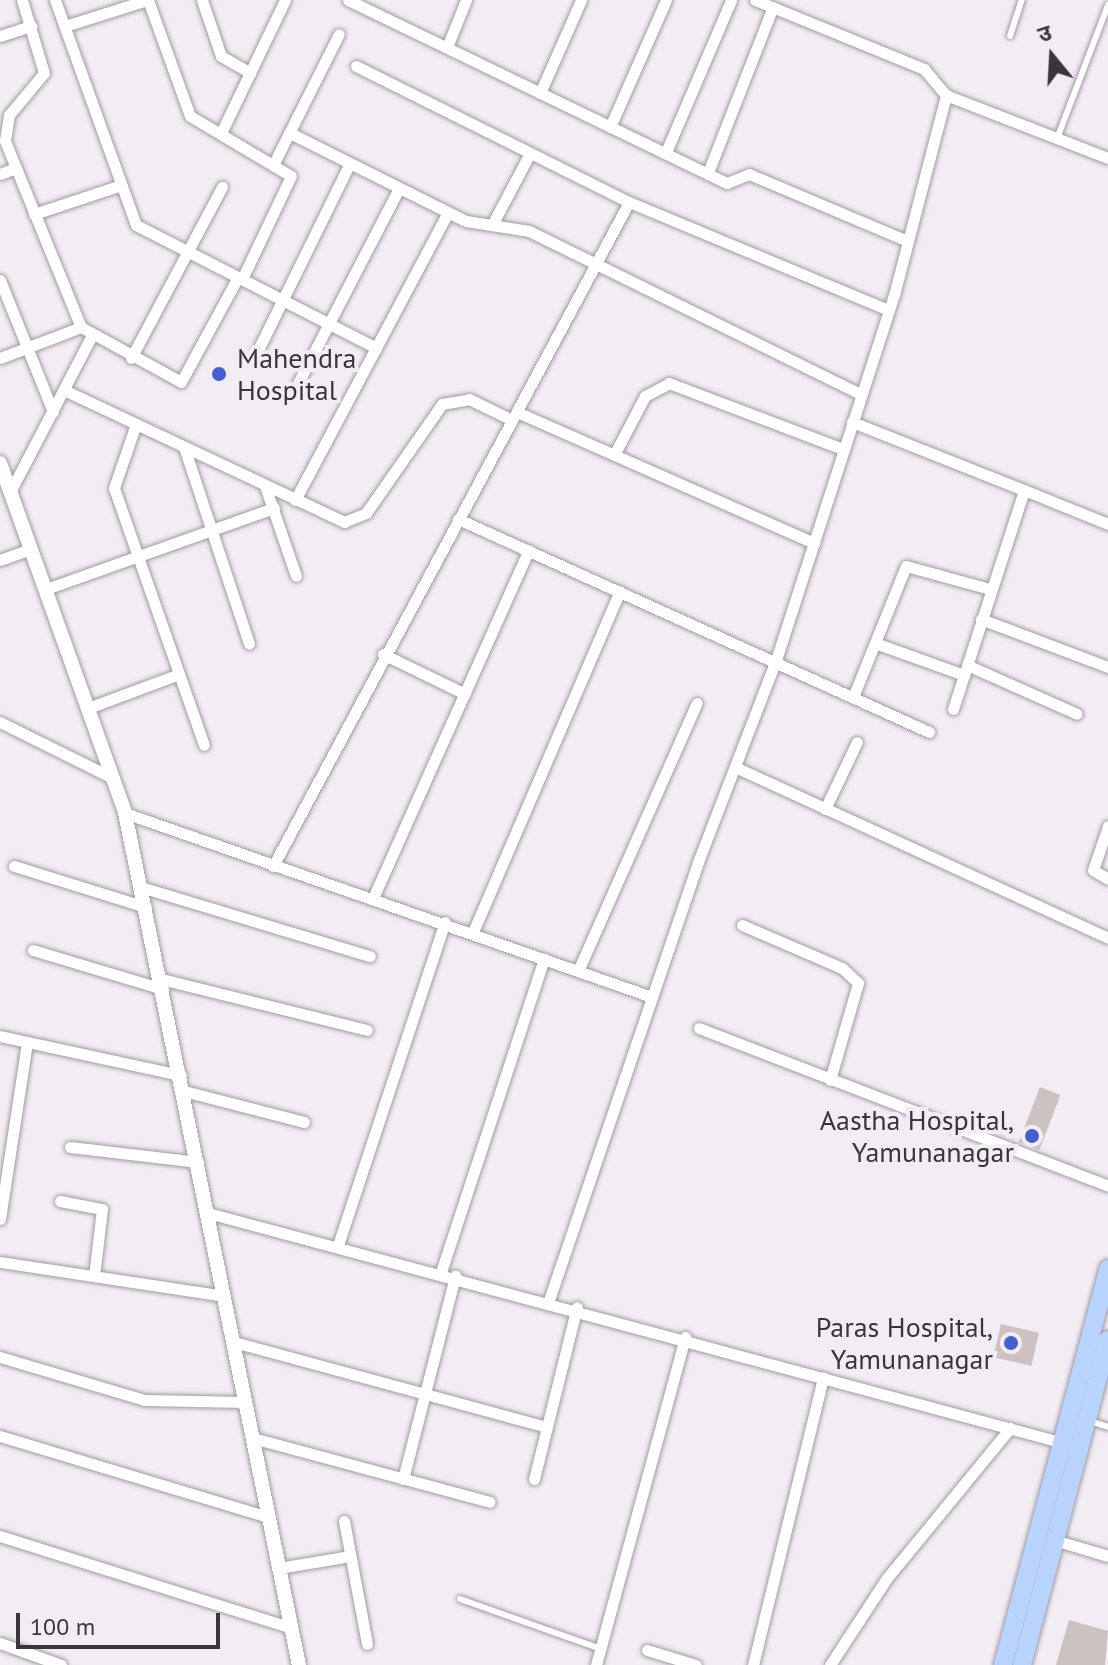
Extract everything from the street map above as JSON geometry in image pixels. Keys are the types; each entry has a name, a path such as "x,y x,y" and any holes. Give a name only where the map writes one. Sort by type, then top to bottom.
{"main road":[{"path":"1003,1665 1046,1538 1071,1445 1108,1269"},
{"path":"1071,1445 1087,1420 1108,1340"},
{"path":"1022,1665 1046,1538"}],"street":[{"path":"22,0 44,73 4,127 16,168 81,327 91,337 181,382 291,180 274,163 197,122 183,102 148,0 65,26"},
{"path":"55,0 136,225 376,348"},
{"path":"202,0 221,56 250,73"},
{"path":"221,133 285,0"},
{"path":"348,0 361,3 540,93 731,183 749,174 903,239"},
{"path":"447,47 466,0"},
{"path":"540,93 581,0"},
{"path":"610,127 666,0"},
{"path":"666,152 731,0"},
{"path":"755,0 924,69 946,95 1108,158"},
{"path":"709,170 773,7"},
{"path":"0,36 31,26"},
{"path":"274,163 339,34"},
{"path":"356,66 629,202 888,310"},
{"path":"549,1300 652,997 776,660 888,310 903,239 946,95"},
{"path":"290,133 398,190 448,212 493,223 596,264 860,394"},
{"path":"493,223 530,153"},
{"path":"256,354 349,165"},
{"path":"0,174 16,168"},
{"path":"34,214 121,185"},
{"path":"131,358 222,187"},
{"path":"296,387 398,190"},
{"path":"273,866 383,654 629,202"},
{"path":"295,500 448,212"},
{"path":"0,280 53,412"},
{"path":"0,358 81,327"},
{"path":"10,492 91,337"},
{"path":"614,455 645,396 669,383 843,449"},
{"path":"64,390 295,500 356,521 432,414 455,398 514,416 614,455 814,543"},
{"path":"852,422 1108,524"},
{"path":"136,424 114,488 204,745"},
{"path":"184,447 249,644"},
{"path":"0,463 125,813 181,1075 299,1665"},
{"path":"265,486 296,576"},
{"path":"953,709 1024,490"},
{"path":"46,589 274,508"},
{"path":"458,519 776,660 929,732"},
{"path":"0,560 31,549"},
{"path":"373,898 529,550"},
{"path":"853,697 910,563 990,589"},
{"path":"473,932 620,591"},
{"path":"981,619 1108,667"},
{"path":"875,643 965,670 1077,714"},
{"path":"383,654 465,694"},
{"path":"88,708 179,674"},
{"path":"578,971 697,703"},
{"path":"1,724 113,778"},
{"path":"825,809 857,742"},
{"path":"735,767 1108,938"},
{"path":"125,813 273,866 445,922 652,997"},
{"path":"1108,826 1093,870 1108,879"},
{"path":"14,866 146,907"},
{"path":"141,887 370,956"},
{"path":"338,1245 445,922"},
{"path":"742,925 842,968 858,983 830,1080"},
{"path":"33,950 162,984 367,1030"},
{"path":"441,1272 544,958"},
{"path":"699,1028 1108,1186"},
{"path":"0,1036 181,1075"},
{"path":"0,1219 6,1142 27,1042"},
{"path":"184,1091 304,1122"},
{"path":"70,1147 198,1162"},
{"path":"60,1201 102,1209 94,1276"},
{"path":"208,1213 577,1307 1071,1445"},
{"path":"0,1262 224,1296"},
{"path":"403,1479 455,1276"},
{"path":"534,1479 577,1307"},
{"path":"596,1665 685,1337"},
{"path":"234,1342 547,1427"},
{"path":"0,1357 144,1400 246,1402"},
{"path":"753,1665 823,1377"},
{"path":"830,1665 887,1578 1010,1428"},
{"path":"0,1436 269,1517"},
{"path":"253,1438 490,1502"},
{"path":"344,1521 367,1644"},
{"path":"0,1536 292,1628"},
{"path":"1046,1538 1108,1556"},
{"path":"279,1568 350,1556"},
{"path":"0,1643 61,1665"},
{"path":"647,1650 696,1665"}],"lane":[{"path":"1010,36 1022,0"},
{"path":"1058,136 1108,5"},
{"path":"1087,1420 1108,1427"},
{"path":"460,1599 601,1649"}],"building":[{"path":"1040,1087 1061,1095 1039,1150 1019,1142"},
{"path":"1001,1324 1039,1333 1031,1366 993,1357"},
{"path":"1069,1620 1108,1631 1105,1665 1056,1665"}],"place":[{"name":"Mahendra Hospital","path":"219,374"},
{"name":"Aastha Hospital, Yamunanagar","path":"1032,1136"},
{"name":"Paras Hospital, Yamunanagar","path":"1011,1343"}]}
